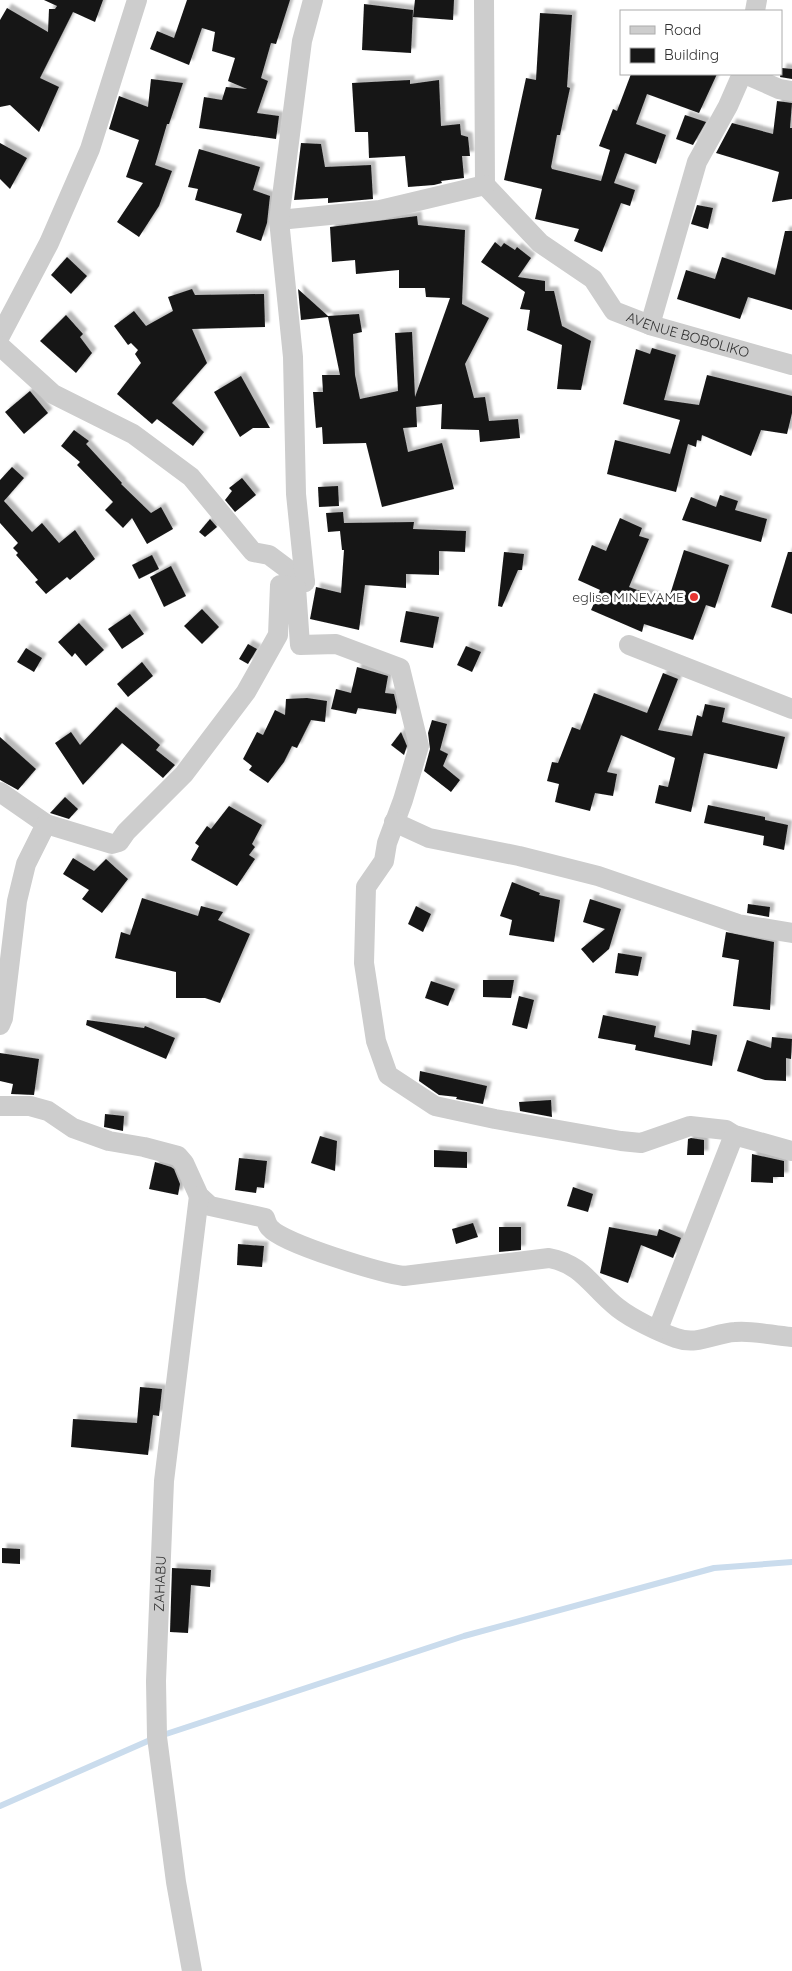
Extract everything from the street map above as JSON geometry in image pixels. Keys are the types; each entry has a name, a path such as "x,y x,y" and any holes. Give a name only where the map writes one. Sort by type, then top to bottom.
{"street":[{"path":"0,336 49,243 90,149 137,0"},
{"path":"0,346 53,394 132,434 191,477 253,552 269,554 304,582 296,494 293,357 279,220 302,41 313,0"},
{"path":"279,220 380,210 485,185 484,0"},
{"path":"650,325 697,162 744,75"},
{"path":"746,75 779,89 792,91"},
{"name":"AVENUE BOBOLIKO","path":"485,185 540,243 592,279 614,311 650,325 792,365"},
{"path":"0,792 46,824 112,844 119,842 126,832 184,774 246,692 278,635 280,585 296,587 300,645 336,644 400,668 419,746 394,822 384,861 366,887 364,963 376,1041 388,1076 435,1106 495,1119 641,1143 690,1126 726,1130 792,1151"},
{"path":"629,645 792,709"},
{"path":"394,822 429,838 519,856 598,876 738,924 792,933"},
{"path":"0,1025 3,1018 17,901 26,864 46,824"},
{"path":"0,1106 30,1106 48,1111 73,1128 109,1141 144,1147 178,1156 184,1163 200,1196 210,1206 265,1218 270,1229 303,1246 385,1274 404,1276 549,1258 562,1261 580,1271 598,1292 620,1310 677,1338 703,1341 736,1332 792,1337"},
{"path":"658,1329 734,1134"},
{"name":"ZAHABU","path":"192,1971 176,1882 157,1736 156,1681 164,1481 200,1196"}],"building":[{"path":"44,0 103,0 95,22 73,12 40,78 59,87 39,132 10,105 0,107 0,20 7,8 48,32 49,9 55,9 57,6"},
{"path":"187,0 290,0 276,44 271,43 261,78 268,81 257,113 279,116 276,139 199,128 204,97 222,100 226,87 247,89 228,81 235,58 212,51 215,32 202,28 189,65 150,49 157,31 174,38"},
{"path":"415,0 454,0 453,20 413,17"},
{"path":"364,4 413,10 411,53 362,50"},
{"path":"540,13 572,15 567,87 570,88 560,135 557,135 551,167 552,169 601,181 610,150 599,146 613,109 617,111 631,75 717,75 699,113 647,94 636,124 666,135 656,164 625,153 614,183 635,190 630,206 621,203 602,252 574,241 579,229 535,219 542,189 504,180 526,78 536,80"},
{"path":"782,68 792,69 792,79 780,77 782,75"},
{"path":"151,79 183,83 169,124 167,124 155,165 172,171 159,206 139,237 117,222 143,183 126,177 139,140 109,129 119,96 148,107"},
{"path":"410,80 410,84 439,80 441,126 460,124 461,135 468,137 470,156 462,156 464,178 441,181 442,183 434,185 408,187 405,156 369,158 368,132 355,132 352,83"},
{"path":"777,101 792,103 790,128 792,128 792,199 772,202 779,172 716,153 732,123 773,134"},
{"path":"685,115 706,122 693,145 676,139"},
{"path":"0,143 27,158 10,189 0,179"},
{"path":"301,143 321,144 325,167 371,165 373,199 328,203 328,198 294,200"},
{"path":"199,149 260,167 253,190 270,196 267,223 261,241 236,232 242,214 195,200 198,189 188,187"},
{"path":"697,205 713,208 708,229 691,224"},
{"path":"417,216 418,225 465,230 462,304 489,318 465,364 474,398 485,397 489,421 518,419 520,438 480,442 479,430 441,429 442,404 416,407 417,427 403,428 408,452 442,443 454,489 382,507 366,443 323,444 322,427 316,428 313,392 323,392 322,375 340,375 328,317 301,320 298,289 328,316 359,314 362,332 353,334 355,375 360,399 398,391 395,333 412,332 415,397 450,298 426,297 425,288 399,288 399,270 356,274 355,260 332,262 330,227"},
{"path":"785,231 792,231 792,310 748,297 740,319 677,299 686,270 715,279 722,257 775,275"},
{"path":"495,242 501,247 504,243 515,250 517,247 531,258 518,277 545,281 545,291 554,291 562,326 591,341 581,390 557,389 562,345 527,330 530,310 520,309 525,292 481,262"},
{"path":"67,257 87,276 71,294 51,275"},
{"path":"192,289 195,295 264,294 265,327 192,329 207,363 172,403 204,432 193,446 157,419 152,424 117,394 141,363 135,354 138,350 131,343 128,345 114,326 134,311 146,326 173,311 168,297"},
{"path":"66,315 83,334 80,337 92,353 76,373 40,341"},
{"path":"652,348 676,355 664,400 699,405 707,375 792,396 792,413 787,434 761,430 751,456 702,435 701,441 697,440 696,447 688,444 676,492 607,474 615,440 670,454 680,420 623,404 636,349 650,354"},
{"path":"241,376 270,428 253,428 240,437 214,392"},
{"path":"30,391 48,413 24,434 5,412"},
{"path":"74,430 89,441 86,444 121,484 151,513 161,507 173,529 147,544 132,518 123,528 105,510 113,502 77,465 80,462 61,446"},
{"path":"12,467 24,478 4,501 32,532 42,523 59,543 75,530 95,559 70,580 67,577 46,594 35,582 38,580 16,555 18,553 13,548 18,543 0,523 0,480"},
{"path":"242,478 256,495 235,512 225,500 232,491 229,488"},
{"path":"338,486 339,506 319,507 318,487"},
{"path":"720,495 738,501 735,510 767,519 761,542 682,520 691,497 716,507"},
{"path":"343,512 344,523 414,522 413,529 466,531 465,552 439,551 439,575 406,574 406,588 365,585 359,630 310,619 316,587 341,593 344,550 342,550 340,531 328,532 326,513"},
{"path":"620,518 642,528 639,536 649,539 629,587 668,601 684,550 729,565 715,608 706,605 693,640 644,624 642,632 591,610 600,590 578,580 592,545 606,551"},
{"path":"210,519 217,527 205,537 199,532"},
{"path":"504,552 524,554 522,570 518,570 502,607 498,606"},
{"path":"788,552 792,552 792,614 771,607"},
{"path":"152,555 159,569 139,579 132,565"},
{"path":"171,566 186,596 164,607 150,577"},
{"path":"202,609 219,627 202,644 184,626"},
{"path":"406,611 439,617 433,648 400,642"},
{"path":"130,614 144,634 122,649 108,629"},
{"path":"79,623 104,650 86,666 75,653 72,657 58,642"},
{"path":"248,644 257,649 248,664 239,659"},
{"path":"466,646 481,652 472,672 457,665"},
{"path":"26,648 42,658 34,672 17,662"},
{"path":"142,662 153,676 128,697 117,684"},
{"path":"357,667 388,676 385,693 394,694 397,707 396,714 358,708 356,714 331,709 336,689 351,693"},
{"path":"663,673 678,679 658,730 692,736 697,715 702,717 705,704 725,708 722,722 785,737 777,769 704,753 691,812 655,803 659,785 668,787 675,758 621,735 607,772 617,774 613,796 595,793 590,811 555,802 559,784 547,781 552,762 558,763 572,727 580,730 594,693 647,713"},
{"path":"307,698 327,701 325,722 311,720 297,748 292,746 284,762 268,783 249,770 252,766 243,759 257,732 263,735 275,710 285,715 286,699"},
{"path":"116,707 160,745 156,750 175,765 163,778 122,743 83,785 55,743 71,732 80,745"},
{"path":"432,720 447,724 440,750 448,754 443,766 460,780 451,792 424,771 430,749 428,733"},
{"path":"401,732 407,746 404,755 391,745"},
{"path":"0,737 36,769 18,790 0,780"},
{"path":"65,797 78,809 69,819 50,813"},
{"path":"708,805 765,817 765,820 788,825 784,850 763,845 764,836 704,823"},
{"path":"229,806 262,825 252,844 255,847 249,855 255,859 237,886 191,860 199,846 195,843 207,826 211,829"},
{"path":"73,858 94,871 106,859 128,879 102,913 82,899 89,890 63,874"},
{"path":"512,882 540,893 539,895 560,900 554,942 509,935 512,920 500,916"},
{"path":"142,898 198,916 201,906 223,912 218,920 250,934 220,1003 205,998 176,998 176,972 115,958 121,932 130,935"},
{"path":"590,899 621,909 609,949 593,963 581,949 605,929 583,922"},
{"path":"748,904 770,907 769,917 747,913"},
{"path":"416,906 431,914 423,932 408,924"},
{"path":"726,932 774,942 770,1010 733,1006 739,960 722,957"},
{"path":"618,953 642,957 638,976 615,973"},
{"path":"483,980 514,980 511,998 483,997"},
{"path":"431,981 455,989 448,1006 425,998"},
{"path":"519,996 534,1000 527,1029 512,1025"},
{"path":"603,1015 656,1026 654,1037 690,1045 692,1030 717,1035 712,1066 635,1050 636,1045 598,1038"},
{"path":"87,1020 144,1028 145,1026 175,1038 166,1059 86,1025"},
{"path":"772,1037 792,1039 791,1059 786,1058 786,1081 765,1080 737,1071 747,1040 771,1048"},
{"path":"0,1053 39,1059 34,1095 11,1094 13,1084 0,1081"},
{"path":"420,1071 487,1086 483,1104 456,1099 457,1097 439,1095 419,1081"},
{"path":"551,1100 552,1117 520,1111 519,1102"},
{"path":"105,1114 124,1116 123,1131 104,1127"},
{"path":"320,1136 337,1141 335,1171 311,1163"},
{"path":"688,1139 704,1140 704,1155 687,1155"},
{"path":"434,1150 467,1152 467,1168 434,1167"},
{"path":"752,1154 784,1161 784,1177 773,1177 773,1183 751,1182"},
{"path":"239,1158 267,1161 264,1188 257,1187 256,1193 235,1190"},
{"path":"155,1162 174,1169 180,1184 178,1195 149,1189"},
{"path":"573,1187 593,1194 588,1212 567,1206"},
{"path":"473,1223 478,1237 456,1244 452,1229"},
{"path":"499,1227 521,1227 521,1250 499,1252"},
{"path":"609,1227 657,1236 659,1229 681,1238 673,1258 641,1245 628,1283 600,1273"},
{"path":"238,1244 264,1246 262,1267 237,1265"},
{"path":"140,1387 162,1389 159,1416 153,1415 148,1455 71,1447 73,1419 137,1423"},
{"path":"2,1548 20,1549 20,1564 2,1563"},
{"path":"172,1568 211,1570 210,1587 191,1585 188,1633 170,1632"}],"waterway":[{"path":"0,1806 157,1737 464,1636 714,1568 792,1562"}],"place":[{"name":"eglise MINEVAME","path":"694,597"}]}
